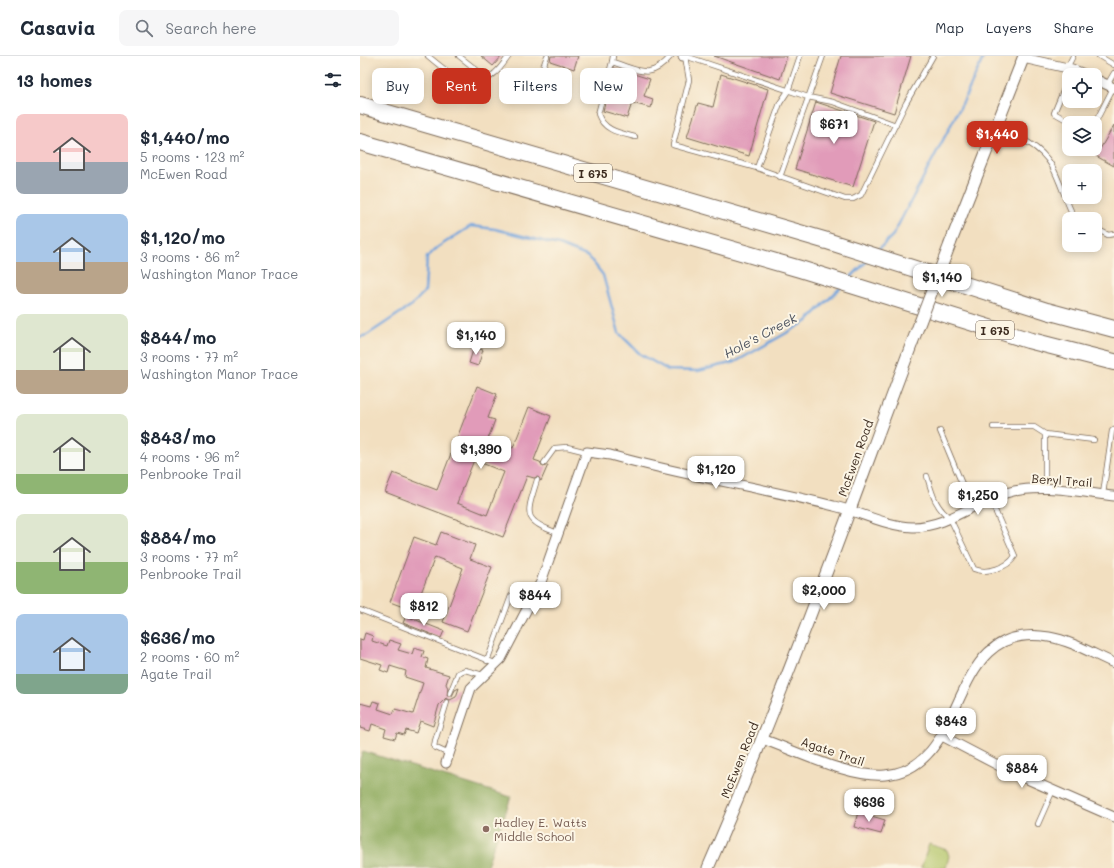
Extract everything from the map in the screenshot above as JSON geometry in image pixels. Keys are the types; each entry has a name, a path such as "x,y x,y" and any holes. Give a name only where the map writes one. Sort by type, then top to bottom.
{"highway":[{"name":"I 675","path":"360,105 827,241 1047,311 1114,329"},
{"name":"I 675","path":"360,142 800,268 1028,340 1114,362"}],"street":[{"path":"1023,57 1062,70"},
{"name":"McEwen Road","path":"708,868 762,739 850,511 912,343 1023,57"},
{"path":"1102,82 1112,87"},
{"path":"446,763 470,688 483,675 491,662 501,658 542,582 587,452"},
{"name":"Beryl Trail","path":"587,452 610,455 836,506 885,523 914,527 937,523 990,499 1019,490 1045,488 1114,496"},
{"name":"Agate Trail","path":"762,739 848,771 871,776 887,775 910,767 928,754 942,736 973,670 987,653 1006,642 1025,637 1049,637 1073,644 1114,663"},
{"path":"942,736 1009,771 1114,817"}],"lane":[{"path":"428,56 444,68"},
{"path":"459,56 474,68"},
{"path":"491,76 495,73 509,56"},
{"path":"543,68 546,56"},
{"path":"613,56 598,114 600,120 611,131 635,137"},
{"path":"612,62 647,72 654,72 663,66 672,56"},
{"path":"684,56 788,91 833,102 896,125"},
{"path":"684,56 689,80 673,145 757,168 844,199 853,199 861,195 933,56"},
{"path":"757,168 780,103 788,91 800,56"},
{"path":"780,177 823,56"},
{"path":"1070,68 1073,56"},
{"path":"1099,56 1114,64"},
{"path":"1098,116 1112,87 1114,72"},
{"path":"1062,91 1054,113 1062,117"},
{"path":"996,127 1025,140 1045,156 1051,165 1072,212"},
{"path":"1102,232 1108,235 1114,234"},
{"path":"993,427 1033,427 1045,434 1094,440"},
{"path":"1103,494 1109,444 1112,431 1114,429"},
{"path":"940,432 972,508"},
{"path":"1045,434 1045,488"},
{"path":"544,463 555,448 567,447 587,452"},
{"path":"927,476 933,498 942,512 950,518 974,569 986,572 1007,564 1015,556 990,499"},
{"path":"537,480 528,509 530,515 534,523 559,533"},
{"path":"360,610 491,662 511,596"},
{"path":"450,692 458,673 465,670 483,675"},
{"path":"447,702 434,741 434,747 449,754"},
{"path":"1038,824 1052,790"}],"green space":[{"name":"Hadley E. Watts Middle School","path":"363,751 511,797 486,868 360,868 360,759"},
{"path":"929,844 947,850 949,856 946,868 921,868"}],"building":[{"path":"481,56 502,56 493,66"},
{"path":"551,56 578,56 574,69 550,61"},
{"path":"714,56 787,56 780,79"},
{"path":"841,56 911,56 894,113 830,93"},
{"path":"721,74 768,89 749,156 687,137 698,103 713,107"},
{"path":"637,75 650,79 644,96 653,99 651,108 636,104"},
{"path":"816,102 874,121 853,187 795,169"},
{"path":"605,104 632,104 627,118 603,111"},
{"path":"1114,125 1114,166 1096,156 1102,156 1102,146"},
{"path":"474,347 483,350 478,366 469,363"},
{"path":"477,386 497,394 488,418 495,420 488,439 513,448 529,407 551,416 534,460 540,462 543,467 548,465 541,481 538,477 534,478 527,476 503,537 385,492 393,473 437,490","holes":["474,460 504,472 487,515 457,503"]},
{"path":"441,532 475,545 470,559 492,567 467,631 443,622 463,568 435,557 414,611 390,602 414,537 436,545"},
{"path":"406,616 444,631 441,638 403,623"},
{"path":"365,633 373,636 372,641 387,646 389,640 401,644 398,650 412,654 414,648 424,651 422,657 428,659 426,668 449,675 446,684 448,688 447,696 452,696 455,690 459,688 456,697 450,700 446,698 439,705 433,726 420,721 416,733 406,730 404,735 397,733 395,739 384,736 386,729 372,724 370,731 360,728 360,703 371,706 373,701 380,703 378,709 393,714 395,709 413,714 423,683 405,677 406,671 390,666 388,673 380,670 382,665 360,658 360,639 363,640"},
{"path":"858,812 885,820 881,834 854,827"}],"waterway":[{"name":"Hole's Creek","path":"877,251 893,235 964,100 984,56"},
{"name":"Hole's Creek","path":"360,337 367,335 412,305 425,291 427,257 438,247 471,226 495,229 559,245 589,257 603,275 619,333 640,354 668,370 698,371 735,362 806,322 841,287"},
{"name":"Hole's Creek","path":"850,278 868,260"}],"place":[{"name":"Hadley E. Watts Middle School","path":"486,829"}]}
